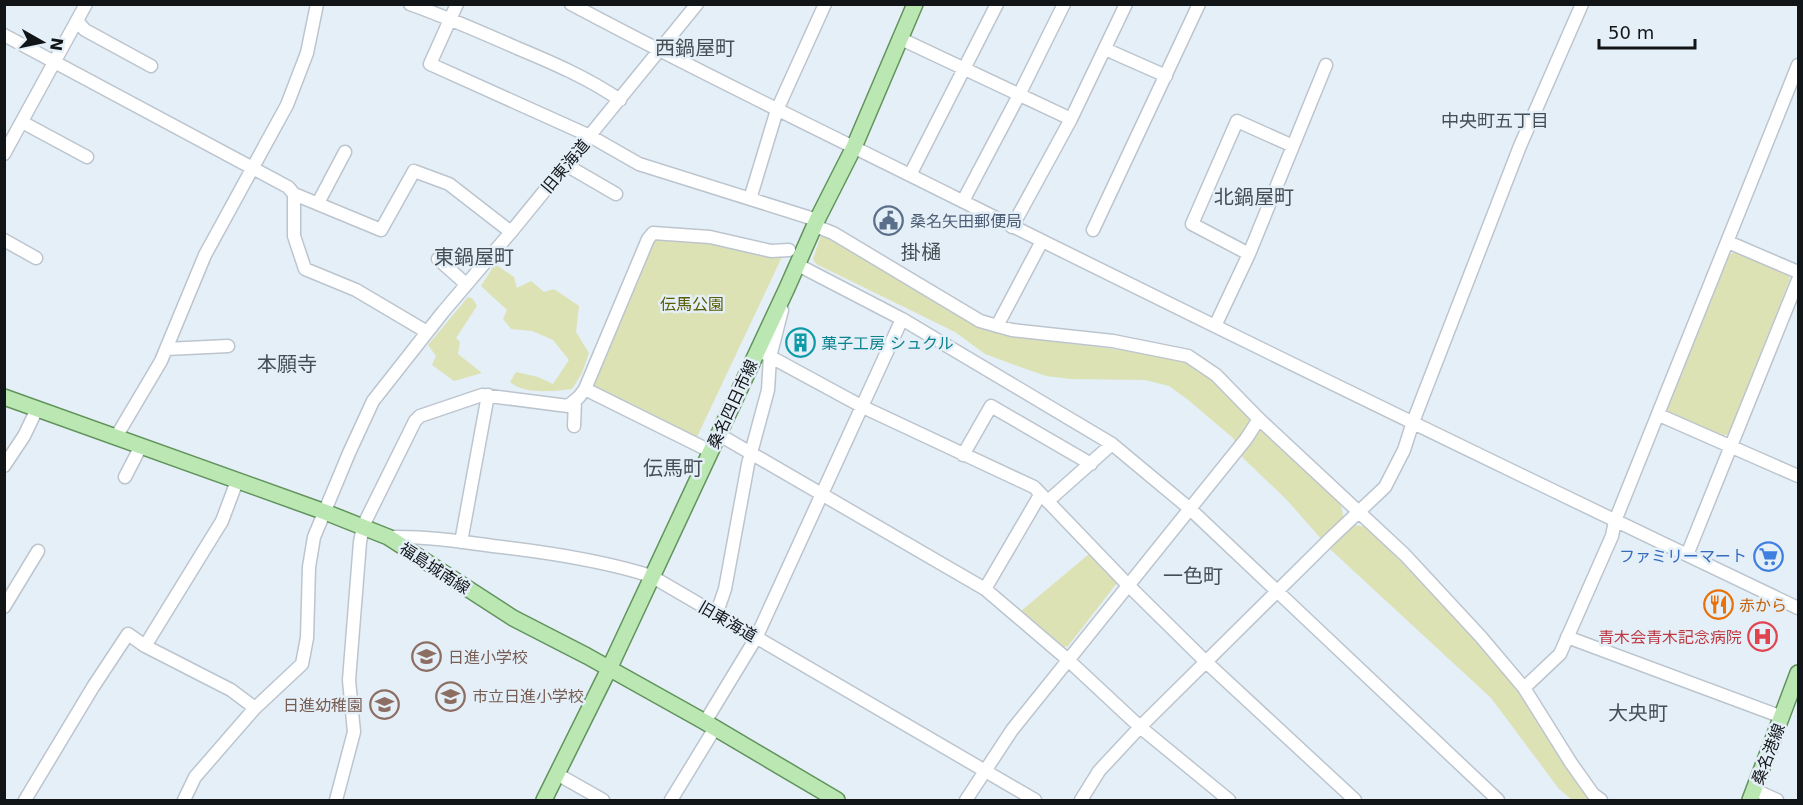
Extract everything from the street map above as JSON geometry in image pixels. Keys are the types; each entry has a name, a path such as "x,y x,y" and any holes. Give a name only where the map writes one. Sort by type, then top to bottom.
{"main road":[{"name":"桑名四日市線","path":"544,801 609,669 718,434 764,353 787,288 854,147 915,4"},
{"name":"福島城南線","path":"4,397 325,512 388,537 513,618 710,725 837,801"},
{"name":"桑名港線","path":"1753,795 1782,717 1794,697 1798,673"}],"street":[{"path":"4,153 86,4"},
{"path":"116,437 161,362 205,255 287,105 307,53 317,4"},
{"path":"410,4 555,64 598,85 620,100"},
{"path":"457,4 430,64 590,136 639,164 816,223 980,321 1012,330 1113,341 1188,356 1216,375 1439,590 1524,688 1594,798"},
{"path":"571,4 1012,227 1798,608"},
{"name":"旧東海道","path":"184,801 195,777 255,708 302,664 307,638 309,567 314,537 373,401 466,284 697,4"},
{"path":"750,200 777,110 825,4"},
{"path":"910,175 997,4"},
{"path":"963,201 1064,4"},
{"path":"1012,227 1071,119 1126,4"},
{"path":"1081,801 1099,771 1140,727 1385,487 1404,450 1520,146 1582,4"},
{"path":"1093,230 1197,5"},
{"path":"77,21 85,30 151,66"},
{"path":"4,35 288,187 294,194 381,230 414,171 450,184 511,232"},
{"path":"899,38 1071,119"},
{"path":"1105,50 1166,76"},
{"path":"1215,326 1249,254 1326,65"},
{"path":"1524,688 1560,654 1612,536 1615,521 1798,65"},
{"path":"1249,254 1192,224 1237,121 1293,146"},
{"path":"22,122 87,157"},
{"path":"318,203 345,152"},
{"path":"566,165 616,194"},
{"path":"294,194 294,236 305,269 356,290 427,332"},
{"path":"336,801 354,732 349,680 363,526 415,421 420,416 482,395 567,406 575,401 585,389 648,238 653,233 710,237 771,251 789,250"},
{"path":"4,240 36,258"},
{"path":"997,326 1042,241"},
{"path":"1728,242 1798,272"},
{"path":"438,259 466,284"},
{"path":"798,265 902,319 1112,444 1189,508 1498,801"},
{"path":"1687,555 1798,280"},
{"path":"671,801 756,638 902,319"},
{"path":"166,349 228,346"},
{"path":"764,353 863,407 1034,487 1205,661 1355,801"},
{"path":"716,615 725,589 752,452 768,390 764,353"},
{"path":"585,389 710,451"},
{"path":"461,542 488,395"},
{"path":"574,426 575,401"},
{"path":"963,455 991,406 1090,464"},
{"path":"4,466 24,436 37,409"},
{"path":"1659,415 1798,476"},
{"path":"966,801 1012,730 1127,584 1246,439 1259,418"},
{"path":"718,434 985,589 1140,727 1229,801"},
{"path":"985,589 1044,498 1090,464 1112,444"},
{"path":"125,477 141,446"},
{"path":"145,646 222,521 237,481"},
{"name":"旧東海道","path":"388,537 419,536 524,550 623,567 651,576 1035,801"},
{"path":"4,607 38,551"},
{"path":"25,801 93,687 128,634 145,646 212,679 255,708"},
{"path":"1567,637 1782,717"},
{"path":"557,774 603,801"},
{"path":"1753,795 1777,801"}],"green space":[{"path":"821,235 913,285 983,329 1017,337 1162,355 1184,360 1201,370 1341,504 1343,516 1354,525 1367,527 1485,648 1523,699 1583,792 1594,800 1572,800 1559,789 1491,698 1331,550 1286,499 1243,458 1233,438 1187,399 1169,386 1145,380 1070,379 1046,376 985,354 955,332 816,264 813,259"},
{"name":"伝馬公園","path":"654,238 719,244 782,257 696,439 594,390 591,385"},
{"path":"1735,252 1787,273 1790,279 1729,434 1722,436 1669,415 1667,408 1730,254"},
{"path":"495,264 514,277 517,288 531,281 544,292 554,289 579,306 576,332 589,353 582,373 572,389 531,390 523,389 510,382 516,372 538,377 553,384 569,360 553,340 532,331 511,329 503,319 507,310 481,286"},
{"path":"468,297 473,299 477,306 456,338 460,342 458,354 482,373 454,381 432,365 436,356 428,345"},
{"path":"1089,554 1117,583 1068,646 1064,647 1021,611"}],"place":[{"name":"桑名矢田郵便局","path":"889,221"},
{"name":"菓子工房 シュクル","path":"800,343"},
{"name":"ファミリーマート","path":"1768,556"},
{"name":"赤から","path":"1718,605"},
{"name":"青木会青木記念病院","path":"1763,637"},
{"name":"日進小学校","path":"427,657"},
{"name":"市立日進小学校","path":"451,696"},
{"name":"日進幼稚園","path":"384,705"}],"district":[{"name":"西鍋屋町","path":"695,48"},
{"name":"中央町五丁目","path":"1495,121"},
{"name":"北鍋屋町","path":"1254,197"},
{"name":"掛樋","path":"921,252"},
{"name":"東鍋屋町","path":"474,257"},
{"name":"本願寺","path":"287,364"},
{"name":"伝馬町","path":"673,468"},
{"name":"一色町","path":"1193,576"},
{"name":"大央町","path":"1638,713"}]}
